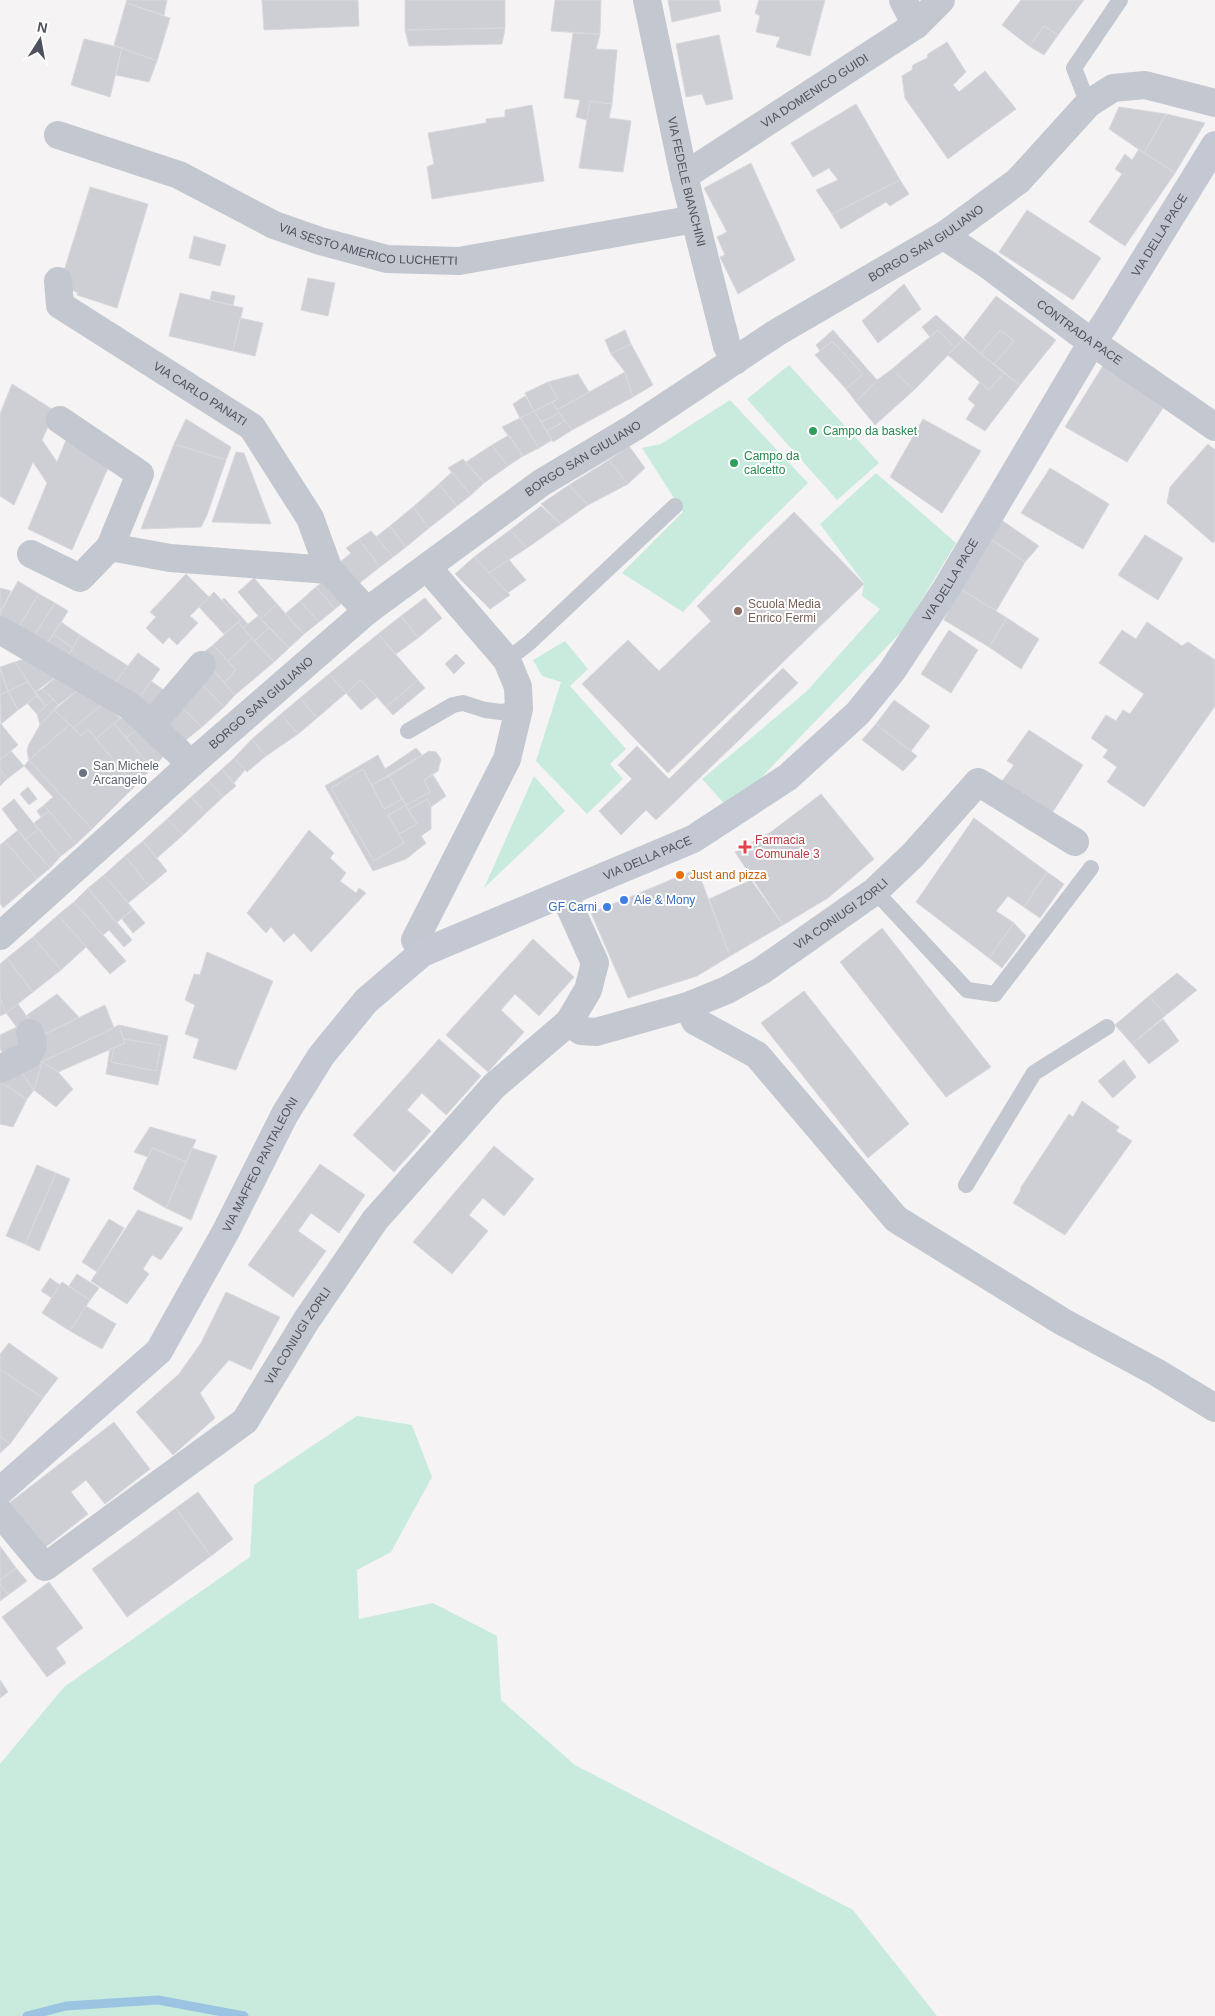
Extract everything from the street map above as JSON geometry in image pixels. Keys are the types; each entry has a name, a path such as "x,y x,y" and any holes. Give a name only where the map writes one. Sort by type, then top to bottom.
{"main road":[{"name":"VIA DELLA PACE","path":"564,894 693,839 788,777 858,713 892,671 946,589 1088,349 1215,145"},
{"name":"VIA MAFFEO PANTALEONI","path":"0,1491 159,1351 226,1231 285,1114 321,1056 366,1001 422,952 509,914 564,894"}],"street":[{"name":"VIA FEDELE BIANCHINI","path":"647,0 684,176 727,346 735,361"},
{"path":"903,0 916,25"},
{"name":"VIA DOMENICO GUIDI","path":"684,176 916,25 941,0"},
{"name":"BORGO SAN GIULIANO","path":"0,936 191,764 366,611 541,483 633,428 776,333 946,234 1018,181 1088,104 1113,88 1145,85 1215,103"},
{"name":"VIA SESTO AMERICO LUCHETTI","path":"58,136 179,175 274,224 320,241 387,259 459,260 695,219"},
{"name":"CONTRADA PACE","path":"946,234 953,242 988,265 1078,333 1215,427"},
{"name":"VIA CARLO PANATI","path":"58,281 60,305 252,427 310,518 329,570 366,611"},
{"path":"31,554 80,578 110,547 140,474 60,420"},
{"path":"110,547 170,558 329,570"},
{"path":"422,952 415,940 507,759 519,709 518,687 507,660 427,567"},
{"path":"5,642 131,707 152,724 191,764"},
{"path":"152,724 202,665"},
{"name":"VIA CONIUGI ZORLI","path":"569,1022 581,1031 596,1032 688,1006 727,990 761,971 875,891 913,855 978,782 1075,842"},
{"name":"VIA CONIUGI ZORLI","path":"0,1513 45,1568 245,1421 306,1321 376,1220 494,1086 569,1022 588,990 595,963 564,894"},
{"path":"688,1006 695,1021 757,1055 896,1219 1063,1322 1156,1372 1215,1408"},
{"path":"0,1069 28,1055 33,1045 30,1033"}],"lane":[{"path":"1088,104 1074,68 1120,0"},
{"path":"507,660 529,643 675,506"},
{"path":"408,731 453,705 463,703 493,711 519,709"},
{"path":"875,891 967,990 995,994 1091,868"},
{"path":"966,1184 1034,1073 1107,1027"}],"green space":[{"name":"Campo da basket","path":"789,365 879,463 837,500 747,399"},
{"path":"730,400 808,483 749,541 683,612 622,573 683,512 642,448 661,444"},
{"path":"876,473 956,543 904,629 730,810 702,779 806,692 880,609 862,596 864,583 820,524"},
{"path":"565,641 588,669 570,686 626,749 610,764 623,779 587,814 536,761 561,682 542,676 533,660"},
{"path":"534,776 565,811 484,888"},
{"path":"357,1416 412,1425 432,1477 391,1552 357,1570 359,1619 433,1603 497,1636 501,1700 575,1765 853,1910 937,2016 0,2016 0,1764 64,1687 250,1557 254,1485"}],"building":[{"path":"127,0 167,0 164,15 126,3"},
{"path":"262,0 358,0 359,26 264,30"},
{"path":"405,0 505,0 505,28 405,30"},
{"path":"555,0 601,0 600,34 551,31"},
{"path":"668,0 719,0 721,11 672,22"},
{"path":"759,0 825,0 810,56 776,47 780,37 756,32 760,16 755,13"},
{"path":"1021,0 1084,0 1058,35 1044,26 1029,46 1002,25"},
{"path":"126,3 170,18 157,61 114,45"},
{"path":"1044,26 1058,35 1044,55 1029,46"},
{"path":"505,28 502,44 409,46 405,30"},
{"path":"573,33 600,34 596,49 617,50 612,104 590,101 587,120 576,117 580,100 564,98"},
{"path":"719,35 733,99 706,105 702,94 686,97 676,44"},
{"path":"84,39 122,48 110,97 71,85"},
{"path":"947,42 966,72 953,85 959,92 985,71 1016,109 948,159 905,98 902,76 912,70 913,65 927,58 928,54"},
{"path":"122,48 157,61 149,82 116,75"},
{"path":"590,101 612,104 609,118 631,121 623,172 579,168"},
{"path":"856,104 900,180 832,214 816,190 838,180 829,168 813,177 791,143"},
{"path":"532,105 544,181 432,199 427,167 434,164 428,133 486,123 486,119 505,117 505,110"},
{"path":"1119,107 1166,114 1144,153 1109,129"},
{"path":"1166,114 1205,123 1175,173 1144,153"},
{"path":"1139,149 1175,173 1125,246 1089,222 1122,174 1115,169 1125,154 1132,160"},
{"path":"751,163 795,260 738,294 720,257 725,255 717,237 727,232 704,188"},
{"path":"900,180 909,194 890,206 886,202 841,229 832,214"},
{"path":"90,187 148,204 117,308 77,295 78,293 60,284"},
{"path":"1027,210 1101,258 1073,300 999,252"},
{"path":"194,236 226,245 220,266 189,258"},
{"path":"308,278 335,283 328,316 301,310"},
{"path":"904,284 921,309 878,343 862,321"},
{"path":"212,291 235,296 233,305 210,300"},
{"path":"180,293 243,308 233,351 169,336"},
{"path":"996,296 1056,340 1020,385 994,364 1014,341 1000,330 981,354 964,338"},
{"path":"936,315 963,339 955,348 938,330 930,337 922,327"},
{"path":"240,318 263,323 255,356 233,351"},
{"path":"625,330 631,344 611,354 605,340"},
{"path":"833,330 877,380 856,402 846,389 863,374 832,341 820,351 816,345"},
{"path":"938,330 955,348 914,390 892,369"},
{"path":"1000,330 1014,341 994,364 981,354"},
{"path":"963,339 1004,373 989,390 948,355"},
{"path":"832,341 863,374 846,389 815,355"},
{"path":"631,344 653,385 633,397 625,372 611,354"},
{"path":"1104,364 1163,408 1127,462 1065,427"},
{"path":"892,369 914,390 875,425 856,402 877,380"},
{"path":"625,372 633,397 572,430 557,410"},
{"path":"1004,373 1020,385 985,431 966,419 975,405 968,399 980,382 989,390"},
{"path":"578,374 589,392 557,410 552,402 558,399 548,382"},
{"path":"548,382 558,399 534,411 525,393"},
{"path":"12,384 55,411 42,440 57,462 69,433 112,459 72,550 28,529 47,483 33,462 14,505 0,496 0,414"},
{"path":"525,396 534,411 520,418 513,404"},
{"path":"552,402 559,413 541,422 534,411"},
{"path":"534,411 552,440 539,448 520,418"},
{"path":"559,413 565,421 547,431 541,422"},
{"path":"520,418 539,448 523,456 502,427"},
{"path":"186,419 231,447 226,460 174,444"},
{"path":"923,419 981,451 942,513 890,477"},
{"path":"565,421 572,430 553,442 547,431"},
{"path":"509,435 523,456 508,466 492,445"},
{"path":"174,444 226,460 207,515 201,527 141,529"},
{"path":"1208,444 1215,450 1215,540 1213,543 1167,503 1170,487"},
{"path":"492,445 508,466 484,483 466,462"},
{"path":"629,446 645,468 628,484 609,460"},
{"path":"236,452 244,453 271,524 212,522"},
{"path":"463,459 484,483 471,495 448,468"},
{"path":"609,460 628,484 588,505 569,485"},
{"path":"1050,468 1109,504 1083,549 1021,513"},
{"path":"452,472 471,495 457,506 439,484"},
{"path":"439,484 457,506 429,528 413,507"},
{"path":"569,485 588,505 561,524 541,504"},
{"path":"541,506 561,524 527,548 510,530"},
{"path":"413,507 429,528 406,547 390,526"},
{"path":"794,512 864,584 668,773 582,684 628,640 659,671 711,621 697,606"},
{"path":"1000,519 1039,546 1025,562 989,538"},
{"path":"390,526 406,547 393,557 376,537"},
{"path":"510,530 527,548 489,573 474,557"},
{"path":"371,531 393,557 380,567 359,539"},
{"path":"1145,535 1183,558 1158,600 1118,575"},
{"path":"989,538 1025,562 996,611 959,588"},
{"path":"359,539 380,567 357,585 340,562 351,553 346,548"},
{"path":"474,557 510,595 490,609 455,574"},
{"path":"509,560 526,580 508,593 489,573"},
{"path":"186,574 209,597 190,616 198,623 177,645 169,637 163,644 146,628 156,617 150,612"},
{"path":"254,578 277,604 261,619 238,592"},
{"path":"18,581 39,594 16,631 0,623 0,613"},
{"path":"324,581 342,603 335,609 316,587"},
{"path":"316,587 335,609 319,622 300,601"},
{"path":"0,588 11,591 0,613"},
{"path":"959,588 1007,618 989,647 944,620"},
{"path":"214,592 240,620 224,634 199,607"},
{"path":"39,594 55,603 32,639 16,631"},
{"path":"224,598 248,624 243,628 238,622 240,620 222,600"},
{"path":"425,598 442,618 418,638 401,616"},
{"path":"300,601 319,622 304,634 285,614"},
{"path":"55,603 68,611 45,648 32,639"},
{"path":"277,604 304,634 289,648 261,619"},
{"path":"258,616 269,628 254,641 243,628"},
{"path":"401,616 418,638 396,654 378,634"},
{"path":"1007,618 1039,639 1021,669 989,647"},
{"path":"61,622 80,635 73,648 53,634"},
{"path":"238,622 252,638 228,661 213,645"},
{"path":"1147,622 1182,646 1188,642 1215,660 1215,706 1144,807 1107,782 1117,767 1103,757 1108,750 1091,738 1106,715 1116,721 1123,710 1130,714 1144,694 1099,663 1122,630 1136,639"},
{"path":"269,628 289,648 274,662 254,641"},
{"path":"949,630 978,650 951,693 921,674"},
{"path":"53,634 73,648 64,662 45,648"},
{"path":"378,634 418,680 386,707 361,680 346,693 329,674"},
{"path":"80,635 128,666 110,689 64,662"},
{"path":"252,638 274,662 235,695 224,683 236,670 228,661"},
{"path":"213,645 236,670 224,683 200,655"},
{"path":"138,653 160,669 134,705 110,689"},
{"path":"456,654 465,663 454,674 445,664"},
{"path":"36,655 62,672 35,692 15,662"},
{"path":"15,662 28,682 8,691 0,667"},
{"path":"783,668 798,683 656,820 646,810 621,835 599,811 632,779 618,765 637,746 669,779"},
{"path":"0,669 8,691 0,695"},
{"path":"213,669 235,695 224,707 199,681"},
{"path":"62,672 81,688 58,705 42,689"},
{"path":"329,674 346,693 317,718 300,698"},
{"path":"361,680 377,697 361,710 346,693"},
{"path":"418,680 425,688 393,715 386,707"},
{"path":"151,681 168,693 151,717 134,705"},
{"path":"199,681 224,707 202,727 178,704"},
{"path":"28,682 37,696 18,710 8,691"},
{"path":"81,688 103,704 73,728 54,710"},
{"path":"42,689 53,699 46,706 35,692"},
{"path":"8,691 18,710 1,724 0,695"},
{"path":"37,696 46,706 37,714 27,703"},
{"path":"300,698 317,718 298,734 281,714"},
{"path":"53,699 58,705 40,725 37,714"},
{"path":"894,700 930,726 911,751 876,724"},
{"path":"103,704 120,718 96,739 88,729 81,736 73,728"},
{"path":"178,704 202,727 182,743 160,722"},
{"path":"54,710 70,724 29,760 27,751 29,744 40,725"},
{"path":"130,711 143,724 126,738 114,723"},
{"path":"281,714 298,734 266,756 252,739"},
{"path":"114,723 152,768 135,786 96,739"},
{"path":"0,724 18,745 0,760"},
{"name":"San Michele Arcangelo","path":"70,724 81,736 88,729 135,786 92,829 29,760"},
{"path":"143,724 167,753 152,768 126,738"},
{"path":"876,724 917,756 903,771 862,740"},
{"path":"1029,730 1083,765 1052,813 1002,781 1014,765 1007,761"},
{"path":"252,739 266,756 247,772 234,758"},
{"path":"416,748 422,755 372,785 363,769 331,788 374,861 404,843 399,834 417,824 408,810 427,799 431,807 431,829 421,836 426,843 406,859 373,871 325,786 378,755 385,769"},
{"path":"11,751 24,766 7,779 0,769 0,760"},
{"path":"429,751 436,752 441,759 438,771 424,780 430,792 406,805 389,776"},
{"path":"234,758 245,770 234,783 222,769"},
{"path":"29,760 92,829 76,844 44,805 53,797 24,766"},
{"path":"0,769 7,779 0,786"},
{"path":"222,769 236,786 223,797 209,781"},
{"path":"363,769 384,809 402,799 406,805 388,815 404,843 374,861 331,788"},
{"path":"433,775 446,796 431,807 427,799 408,810 406,805 430,792 424,780"},
{"path":"389,776 402,799 384,809 372,785"},
{"path":"209,781 223,797 206,813 191,797"},
{"path":"28,787 37,799 29,805 20,794"},
{"path":"821,794 874,859 828,898 783,925 735,852 771,832"},
{"path":"191,797 206,813 183,835 167,819"},
{"path":"14,799 38,829 25,840 2,809"},
{"path":"44,805 49,811 41,817 37,811"},
{"path":"406,805 417,824 399,834 388,815"},
{"path":"49,811 76,844 61,856 34,823"},
{"path":"974,818 1047,872 1024,907 1008,896 996,911 1014,923 989,958 916,902"},
{"path":"167,819 183,835 157,858 143,841"},
{"path":"38,829 61,856 50,868 25,840"},
{"path":"18,830 50,868 37,879 5,841"},
{"path":"309,830 334,853 330,858 346,873 340,881 356,893 359,888 366,893 311,952 294,933 284,942 271,927 266,933 247,913"},
{"path":"5,841 37,879 3,908 0,903 0,845"},
{"path":"143,841 167,871 149,886 125,856"},
{"path":"125,856 149,886 128,903 104,875"},
{"path":"697,869 730,956 697,976 628,998 591,913"},
{"path":"1047,872 1064,884 1040,918 1024,907"},
{"path":"104,875 133,909 116,923 88,888"},
{"path":"751,880 783,925 730,956 709,899"},
{"path":"88,888 132,940 124,947 109,930 103,935 74,902"},
{"path":"74,902 126,961 110,974 58,915"},
{"path":"133,909 145,923 133,933 122,919"},
{"path":"58,915 86,947 61,970 33,937"},
{"path":"1014,923 1026,936 1002,968 989,958"},
{"path":"882,928 991,1067 946,1097 840,962"},
{"path":"33,937 61,970 33,992 7,958"},
{"path":"533,939 574,977 539,1016 515,994 501,1010 524,1032 488,1072 446,1035"},
{"path":"207,952 273,981 236,1070 193,1058 199,1039 185,1034 195,1005 185,1000 194,974 200,975"},
{"path":"7,958 33,992 6,1013 0,998 0,964"},
{"path":"1177,973 1197,990 1166,1015 1149,996"},
{"path":"804,991 909,1124 868,1158 761,1023"},
{"path":"57,994 79,1017 39,1037 27,1015"},
{"path":"1149,996 1166,1015 1132,1044 1115,1025"},
{"path":"0,998 6,1013 0,1016"},
{"path":"18,1004 33,1025 22,1034 6,1013"},
{"path":"105,1005 114,1028 42,1062 38,1058 39,1037"},
{"path":"1163,1019 1179,1041 1149,1064 1132,1044"},
{"path":"119,1025 168,1036 158,1085 106,1074 110,1049 114,1048 111,1062 156,1071 161,1045 123,1039"},
{"path":"119,1025 125,1043 58,1072 42,1062"},
{"path":"17,1027 25,1048 4,1057 0,1048 0,1035"},
{"path":"123,1039 161,1045 156,1071 111,1062 114,1048 125,1043"},
{"path":"439,1039 481,1076 446,1115 422,1093 407,1110 431,1131 394,1172 353,1135"},
{"path":"38,1058 42,1062 34,1090 19,1069"},
{"path":"1124,1060 1136,1077 1113,1098 1098,1081"},
{"path":"42,1062 58,1072 73,1089 56,1107 34,1090"},
{"path":"19,1069 34,1090 27,1099 0,1082"},
{"path":"0,1082 27,1099 13,1127 0,1124"},
{"path":"1082,1101 1119,1127 1116,1131 1132,1141 1065,1235 1013,1203 1020,1189 1069,1114 1073,1117"},
{"path":"150,1127 196,1140 186,1162 152,1148 148,1157 134,1152"},
{"path":"494,1146 534,1179 504,1216 483,1198 469,1215 488,1231 452,1274 413,1242"},
{"path":"152,1148 186,1162 166,1208 133,1189"},
{"path":"192,1148 217,1156 191,1220 166,1208"},
{"path":"320,1164 365,1195 339,1233 311,1213 298,1231 326,1251 293,1297 248,1265"},
{"path":"37,1165 56,1173 25,1244 6,1236"},
{"path":"56,1173 70,1179 39,1251 25,1244"},
{"path":"138,1210 183,1228 161,1260 152,1255 143,1269 149,1274 127,1304 91,1281"},
{"path":"109,1219 124,1228 97,1272 82,1262"},
{"path":"77,1274 99,1288 90,1300 69,1286"},
{"path":"50,1278 60,1285 52,1298 41,1291"},
{"path":"62,1282 90,1300 70,1331 42,1313"},
{"path":"226,1292 280,1317 251,1370 229,1360 200,1393 215,1418 173,1455 136,1412 179,1374 201,1343"},
{"path":"86,1306 116,1324 102,1349 70,1331"},
{"path":"9,1343 58,1378 43,1398 0,1369 0,1354"},
{"path":"0,1369 43,1398 10,1444 0,1436"},
{"path":"114,1422 150,1469 105,1504 86,1480 71,1492 88,1514 43,1549 8,1504"},
{"path":"0,1436 10,1444 0,1453"},
{"path":"198,1492 233,1539 211,1556 176,1508"},
{"path":"176,1508 211,1556 127,1617 92,1569"},
{"path":"0,1546 16,1568 0,1580"},
{"path":"16,1568 27,1581 8,1595 0,1584 0,1580"},
{"path":"49,1582 83,1628 56,1648 66,1663 47,1677 2,1617"},
{"path":"0,1584 8,1595 0,1601"},
{"path":"0,1680 8,1692 0,1698"}],"waterway":[{"path":"27,2016 66,2006 158,2000 244,2016"}],"place":[{"name":"Campo da basket","path":"813,431"},
{"name":"Campo da calcetto","path":"734,463"},
{"name":"Scuola Media Enrico Fermi","path":"738,611"},
{"name":"San Michele Arcangelo","path":"83,773"},
{"name":"Farmacia Comunale 3","path":"745,847"},
{"name":"Just and pizza","path":"680,875"},
{"name":"Ale & Mony","path":"624,900"},
{"name":"GF Carni","path":"607,907"}]}
